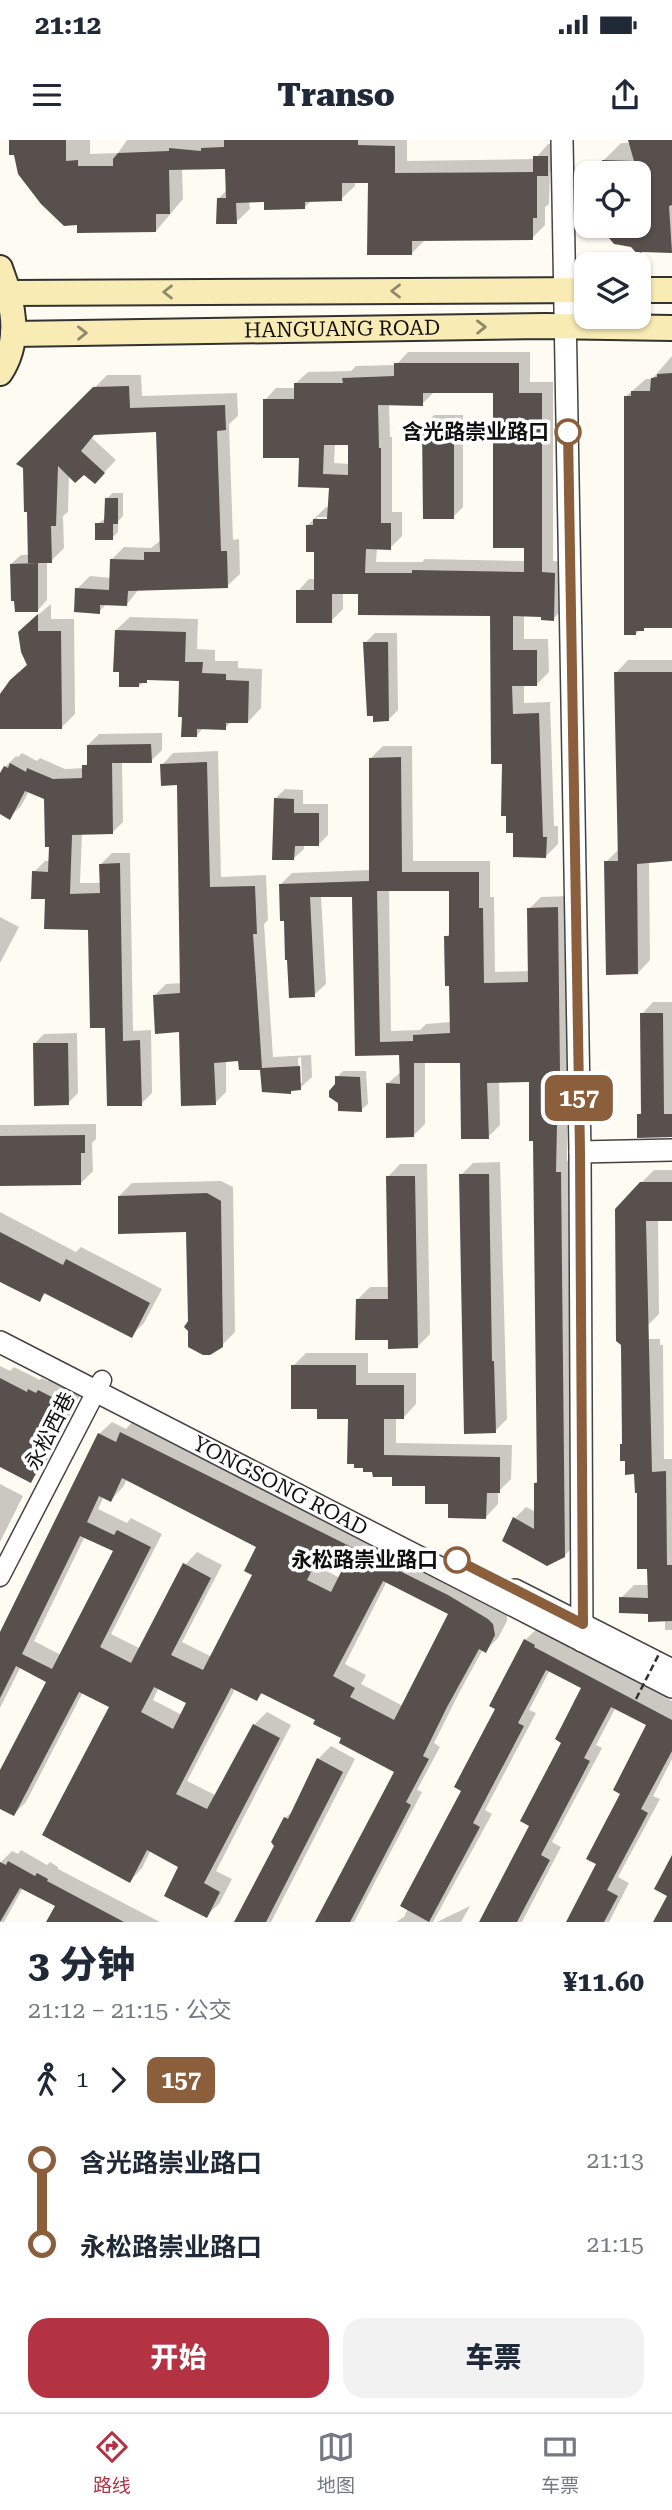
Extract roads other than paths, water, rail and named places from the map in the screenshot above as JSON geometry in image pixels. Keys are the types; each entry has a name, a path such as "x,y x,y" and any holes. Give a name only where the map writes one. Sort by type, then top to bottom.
{"main road":[{"path":"0,268 10,293 14,314 13,334 0,373"},
{"path":"651,290 672,290"},
{"name":"HANGUANG ROAD","path":"10,293 574,291"},
{"name":"HANGUANG ROAD","path":"13,334 545,326 672,328"}],"street":[{"path":"562,140 574,279"},
{"path":"574,295 566,328 580,1152 582,1632"},
{"path":"580,1152 672,1150"},
{"name":"YONGSONG ROAD","path":"0,1327 99,1385 582,1632 672,1670"},
{"name":"YONGSONG ROAD","path":"0,1342 99,1385"},
{"name":"永松西巷","path":"0,1577 99,1385"},
{"name":"YONGSONG ROAD","path":"582,1632 672,1687"}],"place":[{"name":"含光路崇业路口","path":"568,432"},
{"name":"永松路崇业路口","path":"457,1560"}]}
